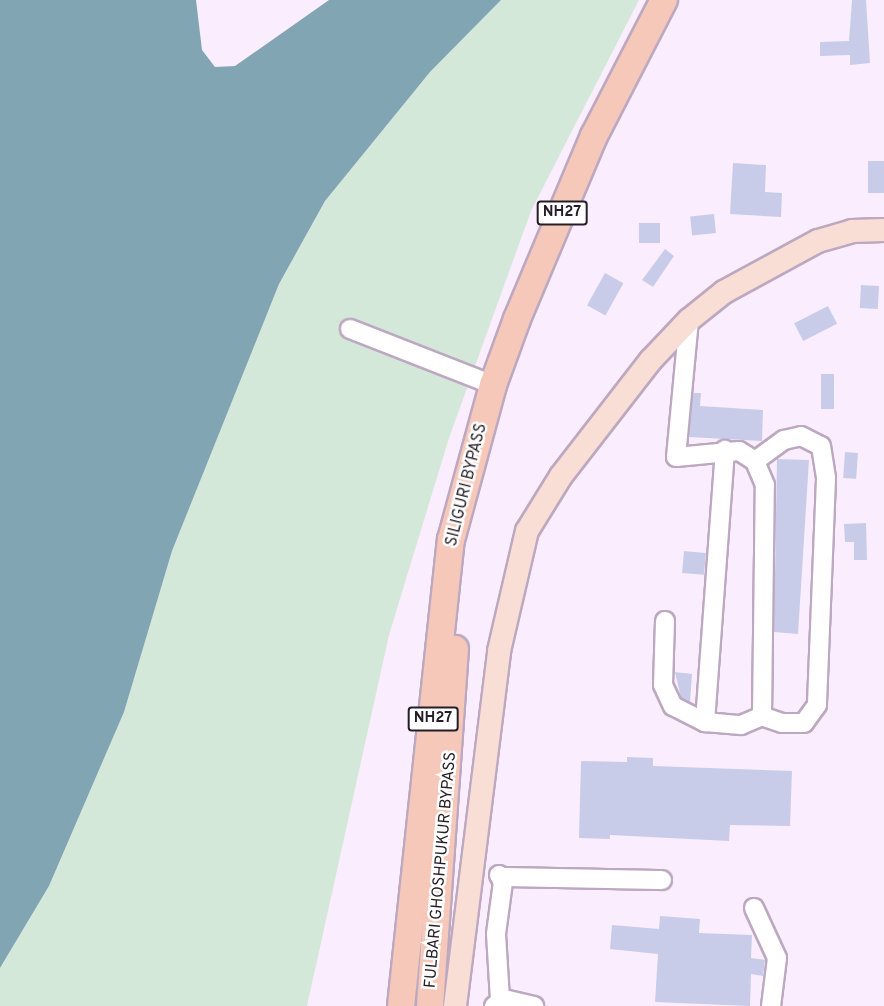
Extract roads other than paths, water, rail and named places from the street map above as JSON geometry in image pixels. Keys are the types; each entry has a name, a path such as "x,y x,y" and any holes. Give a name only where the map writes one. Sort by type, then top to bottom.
{"highway":[{"name":"SILIGURI BYPASS","path":"401,1006 451,540 493,385 594,136 664,0"},
{"name":"FULBARI GHOSHPUKUR BYPASS","path":"430,1006 452,733 455,597 481,434"}],"main road":[{"path":"455,1006 499,651 526,531 561,476 656,354 688,320 724,292 818,241 852,231 884,230"}],"lane":[{"path":"688,320 676,457 725,450 739,451 755,461 766,492 762,716"},
{"path":"350,329 493,385"},
{"path":"665,621 661,671 666,698 683,714 705,722 741,725 762,716 782,723 804,723 817,705 826,479 821,446 801,436 784,440 755,461"},
{"path":"705,722 725,450"},
{"path":"534,1006 497,1003 496,934 500,876 662,880"},
{"path":"754,908 777,958 771,1006"}],"water":[{"path":"0,0 196,0 202,50 215,67 235,66 329,0 501,0 430,72 325,201 279,284 172,551 124,712 49,886 0,968"}]}
